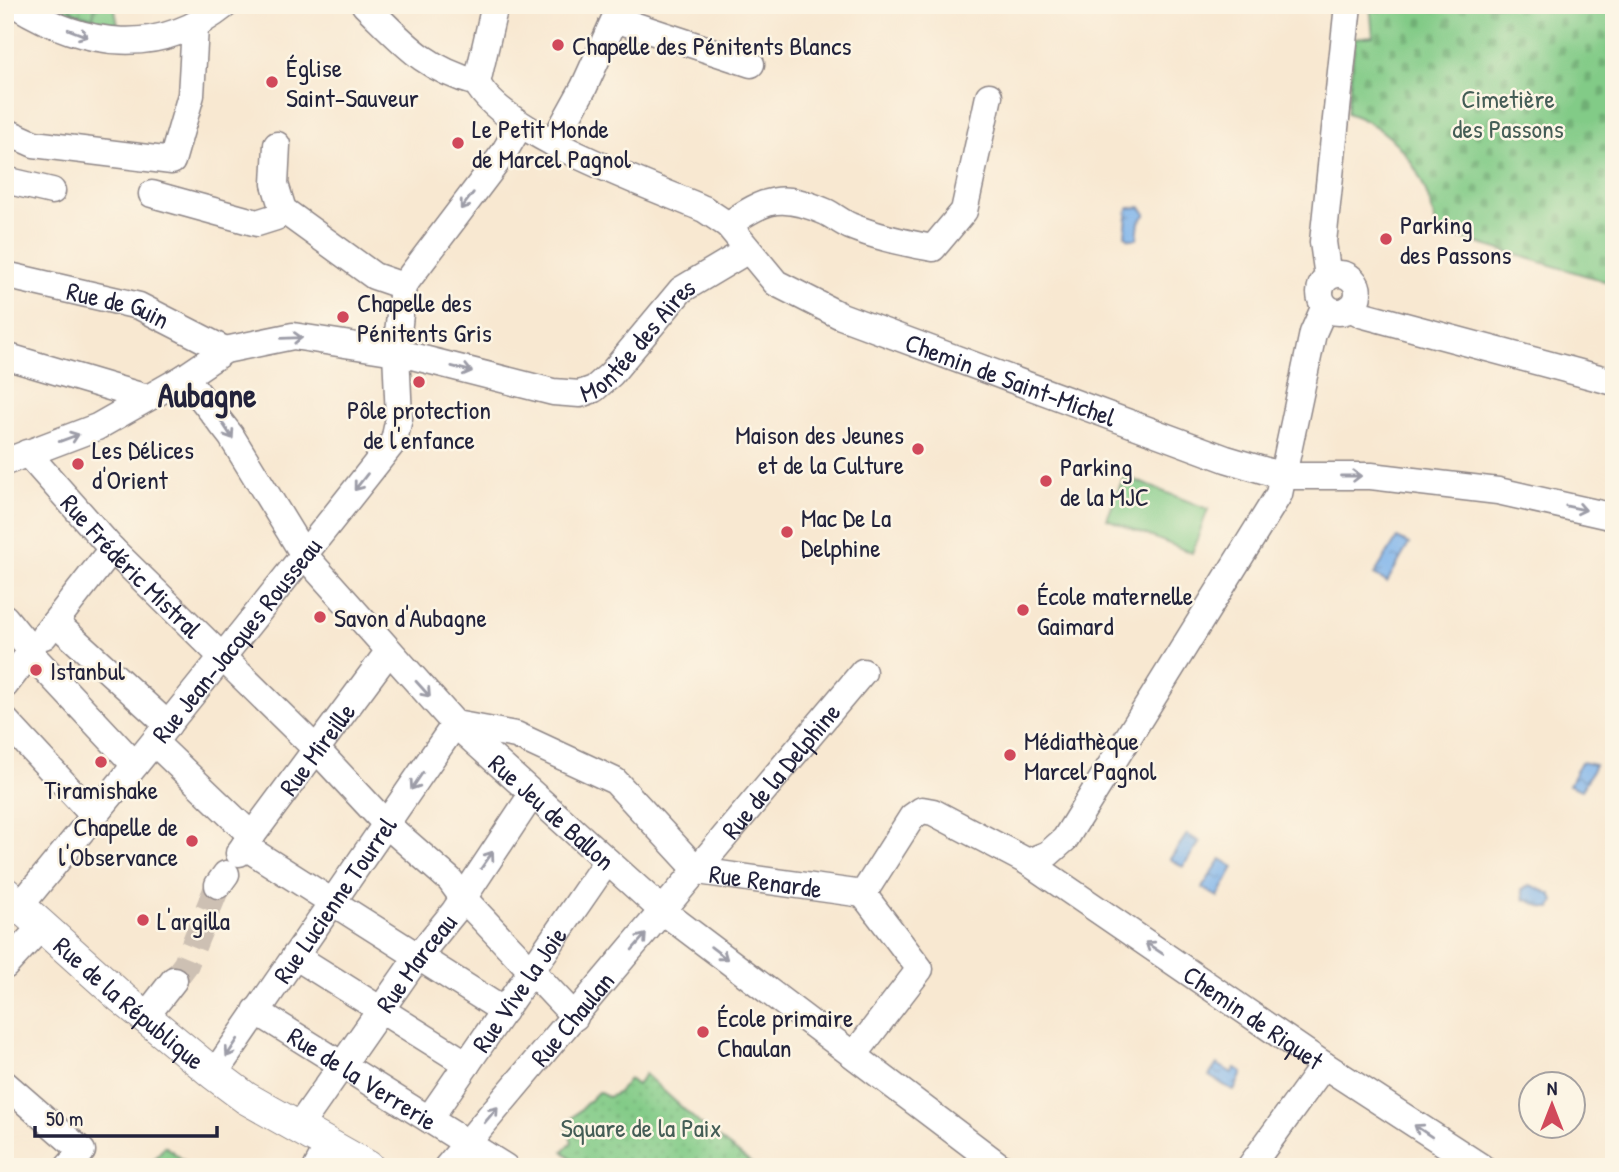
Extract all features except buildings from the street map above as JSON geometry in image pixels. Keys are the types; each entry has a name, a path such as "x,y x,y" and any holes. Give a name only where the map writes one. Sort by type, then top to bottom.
{"main road":[{"name":"Rue de la République","path":"22,908 214,1074 298,1128 323,1156 368,1167"}],"street":[{"path":"16,5 32,15 97,40 164,38 195,27 225,5"},
{"path":"365,5 414,53 446,75 477,83 495,5"},
{"path":"854,1055 920,969 863,894 912,817 922,810 933,812 1028,862 1048,855 1065,839 1279,494 1313,333 1338,307 1358,293 1354,281 1343,274 1328,277 1323,242 1348,5"},
{"path":"553,143 584,87 618,12 751,64"},
{"path":"5,131 34,144 172,161 191,95 195,27"},
{"name":"Chemin de Saint-Michel","path":"477,83 490,103 520,125 553,143 704,209 727,225 776,283 841,316 1018,384 1283,477 1371,477 1498,491 1614,517"},
{"path":"727,225 766,201 781,199 797,201 847,225 901,243 933,248 964,211 989,96"},
{"path":"277,145 275,184 283,210 374,276 403,286 503,153 520,125"},
{"path":"5,180 52,191"},
{"path":"152,194 257,223 276,217 283,210"},
{"name":"Montée des Aires","path":"225,350 293,336 396,352 553,392 580,394 594,389 611,374 681,290 748,250"},
{"name":"Rue de Guin","path":"5,275 139,306 225,350"},
{"name":"Rue Jean-Jacques Rousseau","path":"5,966 22,908 394,441 399,418 396,352 403,286"},
{"path":"1338,307 1614,383"},
{"path":"16,458 97,428 185,377 225,350"},
{"path":"9,362 92,379 146,398"},
{"name":"Rue Jeu de Ballon","path":"185,377 220,419 304,555 455,724 531,796 664,912 1001,1167"},
{"name":"Rue Frédéric Mistral","path":"16,458 222,654 387,825 450,880 463,898"},
{"path":"5,685 112,549"},
{"path":"5,618 31,652 135,765"},
{"path":"54,622 161,734 236,859 332,903 419,955 504,1011"},
{"name":"Rue Mireille","path":"236,859 389,651"},
{"name":"Rue de la Delphine","path":"698,871 863,672"},
{"path":"5,720 94,816"},
{"name":"Rue Lucienne Tourrel","path":"214,1074 455,724"},
{"name":"Rue Renarde","path":"455,724 516,735 615,781 698,871 863,894"},
{"name":"Rue Marceau","path":"298,1128 419,955 463,898 531,796"},
{"name":"Rue Vive la Joie","path":"429,1119 607,861"},
{"name":"Chemin de Riquet","path":"1028,862 1324,1065 1481,1167"},
{"name":"Rue Chaulan","path":"447,1167 698,871"},
{"path":"463,898 534,970 575,1017"},
{"path":"295,956 467,1064"},
{"path":"146,1016 174,980"},
{"name":"Rue de la Verrerie","path":"256,1011 505,1167"},
{"path":"1250,1167 1324,1065"},
{"path":"5,1084 75,1159"}],"green space":[{"path":"43,5 66,5 75,13 93,18 95,5 114,5 119,30 78,22"},
{"path":"66,5 95,5 93,18 75,13"},
{"name":"Cimetière des Passons","path":"1370,5 1614,5 1614,284 1437,231 1426,192 1409,159 1383,132 1347,113 1355,38 1373,36"},
{"path":"1124,476 1208,509 1192,553 1107,519"},
{"name":"Square de la Paix","path":"645,1074 700,1124 756,1167 582,1167 563,1151 572,1142 566,1124 598,1092 608,1097 618,1093 629,1079 637,1085"},
{"path":"165,1146 192,1167 148,1167"}],"water":[{"path":"1141,207 1146,214 1139,222 1137,239 1129,239 1125,235 1128,208"},
{"path":"1397,538 1409,544 1387,582 1374,575"},
{"path":"1581,762 1595,765 1582,790 1569,785"},
{"path":"1187,834 1200,842 1183,867 1170,859"},
{"path":"1221,859 1234,867 1218,897 1202,888"},
{"path":"1530,885 1551,894 1554,901 1551,908 1524,899 1522,889"},
{"path":"1217,1064 1232,1073 1235,1068 1242,1073 1234,1091 1209,1076"}],"tunnel":[{"path":"174,980 186,964 218,885"}],"place":[{"name":"Chapelle des Pénitents Blancs","path":"558,45"},
{"name":"Église Saint-Sauveur","path":"272,82"},
{"name":"Le Petit Monde de Marcel Pagnol","path":"458,143"},
{"name":"Parking des Passons","path":"1386,239"},
{"name":"Chapelle des Pénitents Gris","path":"343,317"},
{"name":"Pôle protection de l'enfance","path":"419,382"},
{"name":"Maison des Jeunes et de la Culture","path":"918,449"},
{"name":"Les Délices d'Orient","path":"78,464"},
{"name":"Parking de la MJC","path":"1046,481"},
{"name":"Mac De La Delphine","path":"787,532"},
{"name":"École maternelle Gaimard","path":"1023,610"},
{"name":"Savon d'Aubagne","path":"320,617"},
{"name":"Istanbul","path":"36,670"},
{"name":"Médiathèque Marcel Pagnol","path":"1010,755"},
{"name":"Tiramishake","path":"101,762"},
{"name":"Chapelle de l'Observance","path":"192,841"},
{"name":"L'argilla","path":"143,920"},
{"name":"École primaire Chaulan","path":"703,1032"}],"district":[{"name":"Aubagne","path":"207,395"}]}
